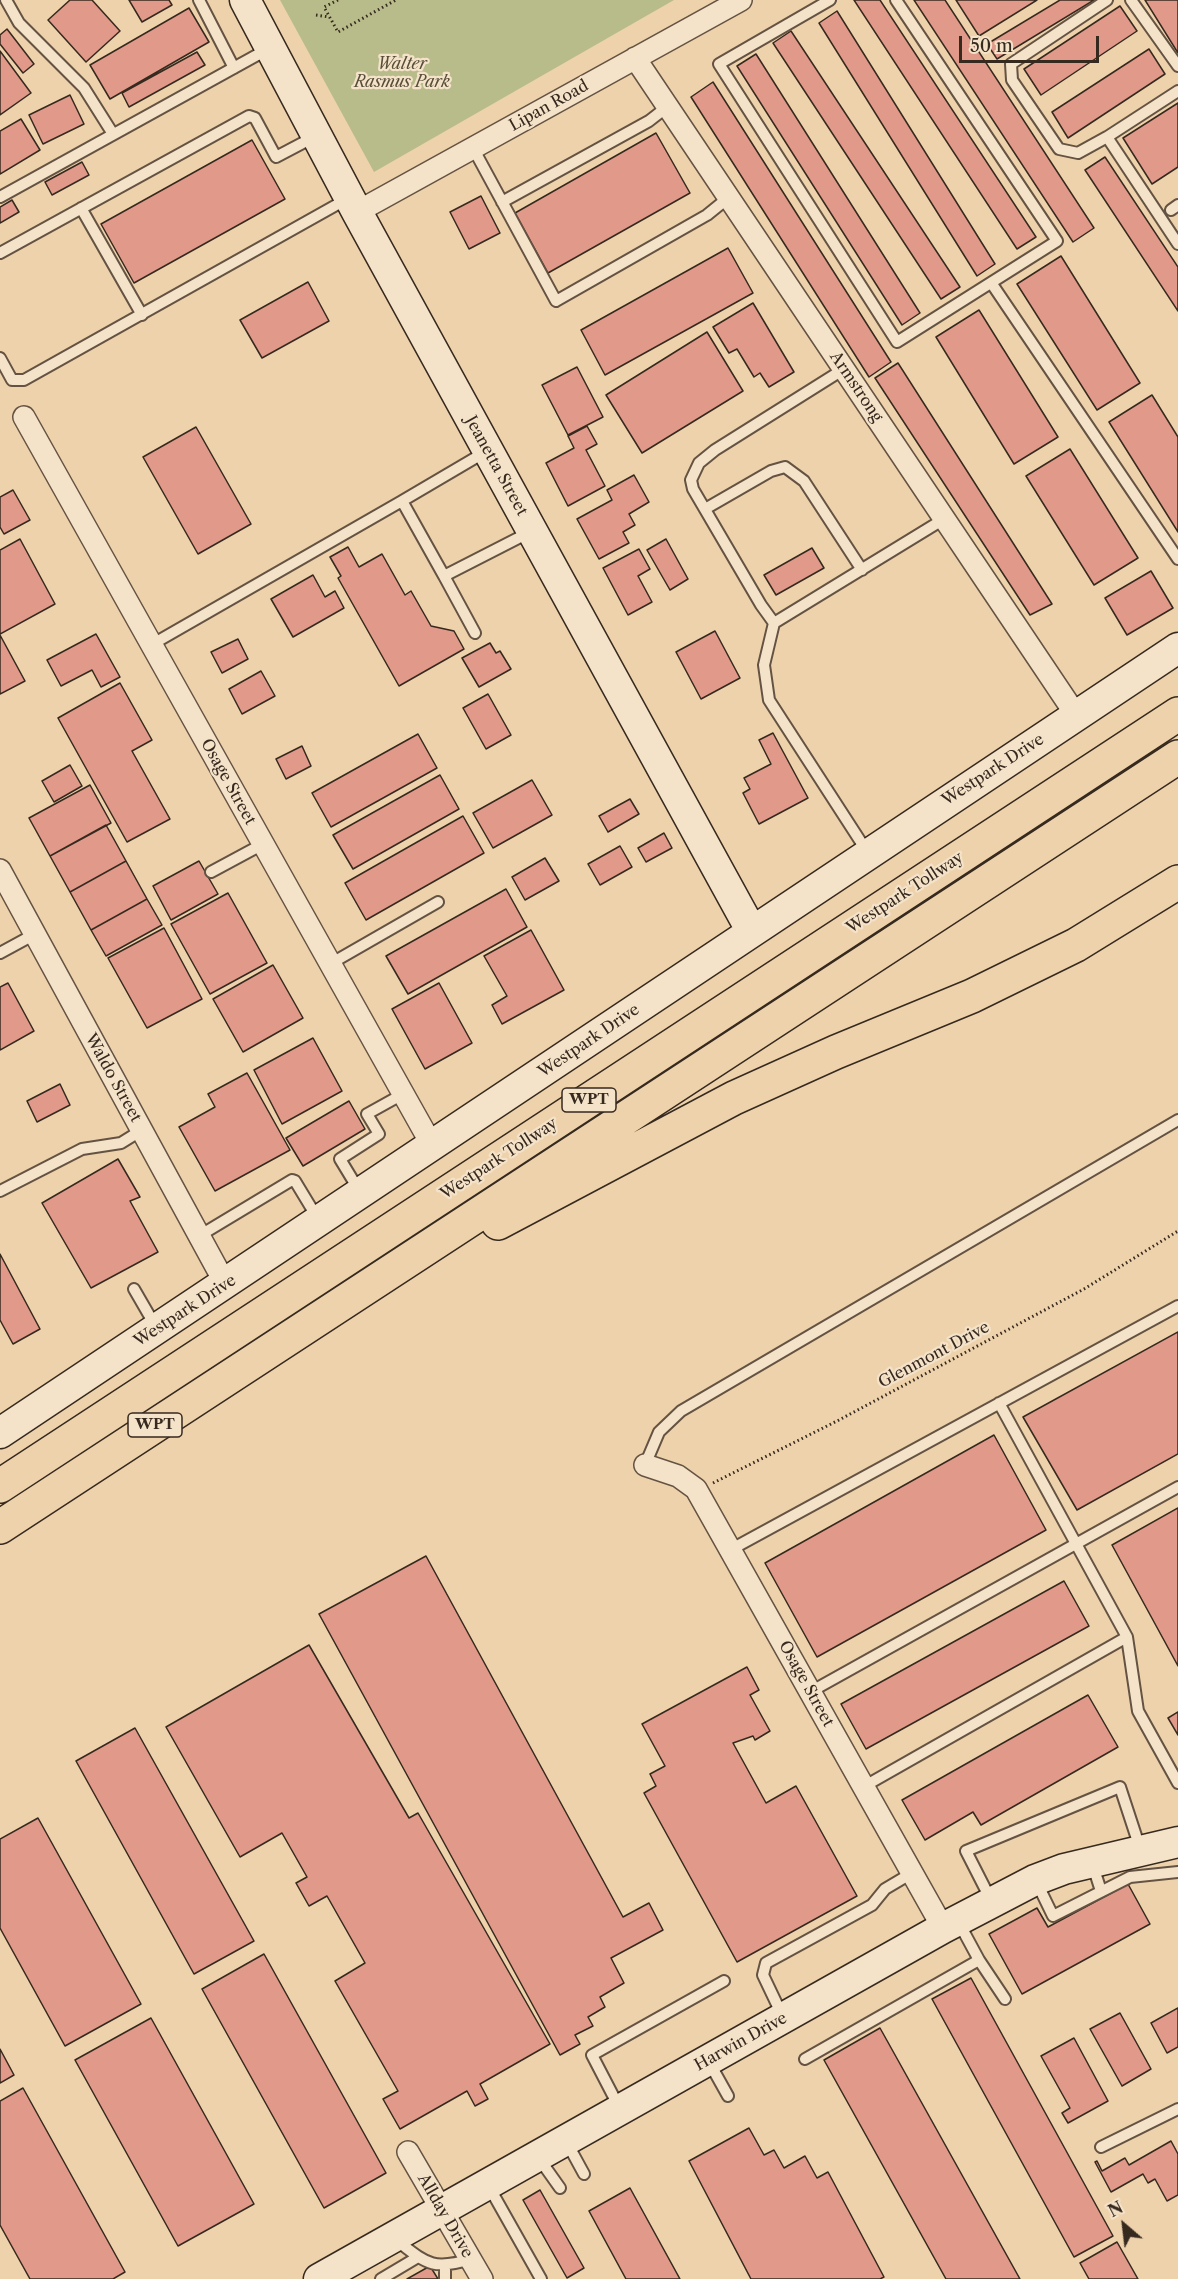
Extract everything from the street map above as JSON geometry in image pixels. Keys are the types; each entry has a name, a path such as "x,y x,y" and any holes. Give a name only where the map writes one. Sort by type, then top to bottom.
{"highway":[{"name":"Westpark Tollway","path":"0,1486 1178,714"},
{"name":"Westpark Tollway","path":"0,1527 1178,757"},
{"path":"311,1322 734,1098 836,1052 972,996 1076,945 1178,882"}],"main road":[{"name":"Jeanetta Street","path":"245,0 353,205 751,930"},
{"name":"Westpark Drive","path":"0,1433 226,1285 751,930 1178,648"},
{"name":"Harwin Drive","path":"319,2279 950,1924 1035,1880 1091,1861 1156,1856"}],"street":[{"name":"Lipan Road","path":"353,205 473,148 741,0"},
{"name":"Armstrong","path":"635,58 1076,715"},
{"name":"Osage Street","path":"24,417 433,1147"},
{"name":"Waldo Street","path":"0,870 226,1285"},
{"name":"Osage Street","path":"645,1465 678,1476 696,1489 912,1873 950,1924"},
{"name":"Allday Drive","path":"408,2152 482,2279"}],"lane":[{"path":"6,0 19,23 84,88 113,134"},
{"path":"199,0 234,68"},
{"path":"830,0 719,64 897,342 1057,241 896,0"},
{"path":"1107,0 1011,64 1012,80 1059,149 1078,153 1178,91"},
{"path":"1131,0 1178,66"},
{"path":"0,197 270,48"},
{"path":"502,202 649,121 667,106"},
{"path":"0,253 249,116 255,118 276,157 317,135"},
{"path":"1107,137 1178,244"},
{"path":"473,148 556,301 707,215 728,198"},
{"path":"0,358 12,380 24,380 142,315 353,205"},
{"path":"81,208 142,315"},
{"path":"992,284 1178,559"},
{"path":"843,369 715,450 699,463 691,480 705,509 774,623 764,665 770,700 868,853"},
{"path":"151,645 488,450"},
{"path":"705,509 771,471 785,467 804,480 862,570"},
{"path":"402,501 475,633"},
{"path":"774,623 944,519"},
{"path":"444,576 532,531"},
{"path":"210,872 263,844"},
{"path":"330,964 438,902"},
{"path":"0,953 34,934"},
{"path":"362,1194 340,1160 379,1134 368,1114 403,1094"},
{"path":"645,1465 659,1432 681,1411 1178,1120"},
{"path":"0,1191 82,1149 121,1143 142,1130"},
{"path":"199,1236 292,1180 295,1181 320,1222"},
{"path":"134,1289 158,1330"},
{"path":"730,1550 1178,1306"},
{"path":"999,1403 1127,1637 1138,1711 1178,1784"},
{"path":"810,1692 1178,1487"},
{"path":"863,1787 1127,1637"},
{"path":"992,1902 966,1851 1120,1787 1156,1856 1178,1872"},
{"path":"1035,1880 1053,1916 1130,1877 1156,1856"},
{"path":"1091,1861 1101,1891"},
{"path":"783,2018 763,1975 766,1963 872,1905 885,1889 912,1873"},
{"path":"950,1924 979,1959 1005,1999"},
{"path":"805,2059 979,1959"},
{"path":"620,2110 592,2055 724,1981"},
{"path":"708,2060 728,2096"},
{"path":"1101,2147 1178,2109"},
{"path":"566,2141 584,2174"},
{"path":"538,2156 560,2188"},
{"path":"488,2184 541,2279"},
{"path":"393,2238 418,2257 445,2267 471,2259"},
{"path":"381,2279 418,2257"},
{"path":"445,2267 445,2279"}],"path":[{"path":"338,0 324,7 338,32 396,0"},
{"path":"316,15 330,17"},
{"name":"Glenmont Drive","path":"696,1489 749,1466 1063,1300 1178,1231"}],"green space":[{"name":"Walter Rasmus Park","path":"280,0 674,0 374,172"}],"building":[{"path":"70,0 92,0 120,31 86,62 48,20"},
{"path":"129,0 169,0 172,5 142,22"},
{"path":"854,0 880,0 1036,237 1017,249"},
{"path":"914,0 945,0 1094,228 1073,242"},
{"path":"956,0 1037,0 979,36"},
{"path":"1060,0 1094,0 997,59 987,44"},
{"path":"1145,0 1178,0 1178,53"},
{"path":"1120,6 1137,31 1041,95 1024,69"},
{"path":"189,8 209,42 110,99 90,65"},
{"path":"837,11 995,264 977,276 819,23"},
{"path":"7,29 34,64 23,73 0,44 0,35"},
{"path":"791,31 960,287 941,299 773,43"},
{"path":"1149,49 1165,74 1068,138 1052,112"},
{"path":"0,51 31,93 0,115"},
{"path":"197,52 205,65 129,107 122,93"},
{"path":"756,54 920,313 902,325 737,66"},
{"path":"713,82 891,362 869,377 691,97"},
{"path":"70,95 84,124 43,144 29,115"},
{"path":"1178,103 1178,167 1152,184 1123,138"},
{"path":"21,119 40,150 0,174 0,131"},
{"path":"656,133 690,193 548,273 515,213"},
{"path":"252,140 285,199 134,283 101,224"},
{"path":"1105,157 1178,267 1178,311 1085,170"},
{"path":"82,162 89,175 52,195 45,182"},
{"path":"481,196 500,233 469,249 450,212"},
{"path":"12,200 19,212 0,223 0,207"},
{"path":"728,248 753,293 605,375 581,330"},
{"path":"1061,256 1140,383 1097,410 1017,284"},
{"path":"308,282 329,321 262,358 240,320"},
{"path":"753,303 794,372 769,387 760,373 754,377 737,349 729,353 713,327"},
{"path":"979,310 1058,437 1014,464 936,337"},
{"path":"707,332 743,391 642,453 606,395"},
{"path":"898,363 1052,604 1030,615 875,378"},
{"path":"577,367 603,417 568,435 542,385"},
{"path":"1152,395 1178,437 1178,532 1109,422"},
{"path":"587,426 597,444 586,450 605,486 568,506 546,463 574,448 568,436"},
{"path":"196,427 251,524 198,554 143,457"},
{"path":"1070,449 1138,558 1094,585 1026,476"},
{"path":"634,475 649,502 629,514 635,525 623,532 629,543 599,559 577,519 612,500 607,490"},
{"path":"13,490 30,520 4,534 0,527 0,497"},
{"path":"20,539 55,604 0,634 0,550"},
{"path":"666,539 688,579 670,590 647,550"},
{"path":"348,547 359,567 382,554 405,595 411,591 431,626 454,631 464,649 399,686 338,578 341,576 330,557"},
{"path":"812,548 824,568 776,595 764,575"},
{"path":"639,549 650,569 638,576 652,602 628,615 603,568"},
{"path":"1151,571 1173,608 1127,635 1105,598"},
{"path":"313,575 325,597 335,591 344,608 293,637 271,599"},
{"path":"715,631 740,678 701,699 676,652"},
{"path":"96,634 120,677 101,687 92,670 61,686 47,660"},
{"path":"0,635 25,681 0,694"},
{"path":"238,639 248,659 222,673 211,652"},
{"path":"490,643 496,653 500,651 511,669 479,687 462,658"},
{"path":"261,671 275,696 242,714 229,689"},
{"path":"120,683 152,740 132,751 170,819 127,842 58,718"},
{"path":"488,694 511,735 486,749 463,708"},
{"path":"773,733 808,798 759,824 743,793 750,789 744,778 771,764 759,740"},
{"path":"418,734 437,768 331,827 312,793"},
{"path":"302,746 311,766 286,779 276,759"},
{"path":"70,765 82,786 54,802 42,781"},
{"path":"440,775 459,809 353,869 333,835"},
{"path":"532,780 552,815 493,848 473,813"},
{"path":"90,785 111,823 50,856 29,818"},
{"path":"630,799 639,814 608,832 599,816"},
{"path":"463,816 484,853 366,920 345,883"},
{"path":"106,825 126,861 70,892 50,856"},
{"path":"664,833 672,848 646,862 638,848"},
{"path":"620,846 632,867 600,885 588,864"},
{"path":"545,858 559,881 525,900 512,877"},
{"path":"126,861 147,899 91,930 70,892"},
{"path":"199,861 218,894 171,920 153,886"},
{"path":"506,889 527,927 408,994 386,956"},
{"path":"228,893 267,963 210,994 171,924"},
{"path":"147,899 162,925 106,956 91,930"},
{"path":"164,928 202,999 147,1028 108,958"},
{"path":"531,930 564,990 502,1024 492,1005 507,996 484,956"},
{"path":"273,965 303,1018 243,1052 213,999"},
{"path":"8,983 34,1031 0,1050 0,987"},
{"path":"439,983 472,1043 425,1069 392,1009"},
{"path":"313,1038 342,1091 282,1124 254,1070"},
{"path":"247,1073 290,1150 215,1191 179,1127 215,1107 208,1094"},
{"path":"60,1084 70,1105 37,1122 27,1101"},
{"path":"349,1101 365,1129 303,1166 286,1138"},
{"path":"118,1159 140,1197 130,1201 158,1252 91,1288 42,1203"},
{"path":"0,1254 40,1329 13,1344 0,1320"},
{"path":"1178,1332 1178,1454 1077,1510 1023,1417"},
{"path":"994,1435 1046,1530 817,1657 765,1563"},
{"path":"1178,1508 1178,1666 1112,1545"},
{"path":"426,1556 623,1917 649,1903 663,1930 611,1958 624,1983 600,1997 605,2007 588,2017 593,2026 575,2035 580,2044 560,2055 319,1614"},
{"path":"1064,1581 1089,1626 866,1749 841,1704"},
{"path":"309,1645 409,1818 418,1813 550,2044 480,2084 488,2099 475,2106 467,2091 400,2129 383,2099 398,2091 335,1981 365,1963 327,1896 309,1906 296,1883 307,1877 282,1833 240,1857 166,1727"},
{"path":"747,1667 759,1690 750,1695 770,1731 755,1740 753,1736 733,1743 766,1803 796,1786 857,1896 737,1962 644,1793 656,1786 650,1774 665,1766 642,1724"},
{"path":"1088,1695 1118,1747 981,1825 973,1812 925,1840 902,1800"},
{"path":"1178,1712 1178,1735 1168,1718"},
{"path":"135,1728 254,1941 194,1974 76,1761"},
{"path":"38,1818 141,2004 65,2046 0,1928 0,1839"},
{"path":"1128,1884 1150,1924 1022,1994 989,1934 1037,1908 1048,1927"},
{"path":"264,1954 386,2173 324,2208 202,1989"},
{"path":"971,1978 1113,2236 1074,2257 932,1999"},
{"path":"1178,2008 1178,2047 1167,2053 1151,2023"},
{"path":"1120,2013 1151,2069 1122,2086 1090,2029"},
{"path":"151,2018 254,2204 178,2246 75,2060"},
{"path":"880,2028 1020,2279 946,2279 824,2060"},
{"path":"1074,2038 1108,2101 1068,2123 1062,2113 1070,2108 1041,2056"},
{"path":"0,2049 14,2075 0,2083"},
{"path":"23,2088 125,2272 113,2279 30,2279 0,2225 0,2101"},
{"path":"749,2128 764,2155 774,2150 784,2168 805,2156 817,2178 828,2172 884,2277 880,2279 751,2279 689,2161"},
{"path":"1171,2141 1178,2154 1178,2195 1167,2201 1155,2179 1148,2183 1143,2174 1111,2192 1095,2162 1097,2161 1102,2171 1125,2158 1129,2165"},
{"path":"630,2188 680,2279 626,2279 589,2211"},
{"path":"540,2190 584,2268 567,2278 523,2200"},
{"path":"1117,2242 1138,2279 1089,2279 1080,2263"},
{"path":"430,2266 438,2279 407,2279"}]}
